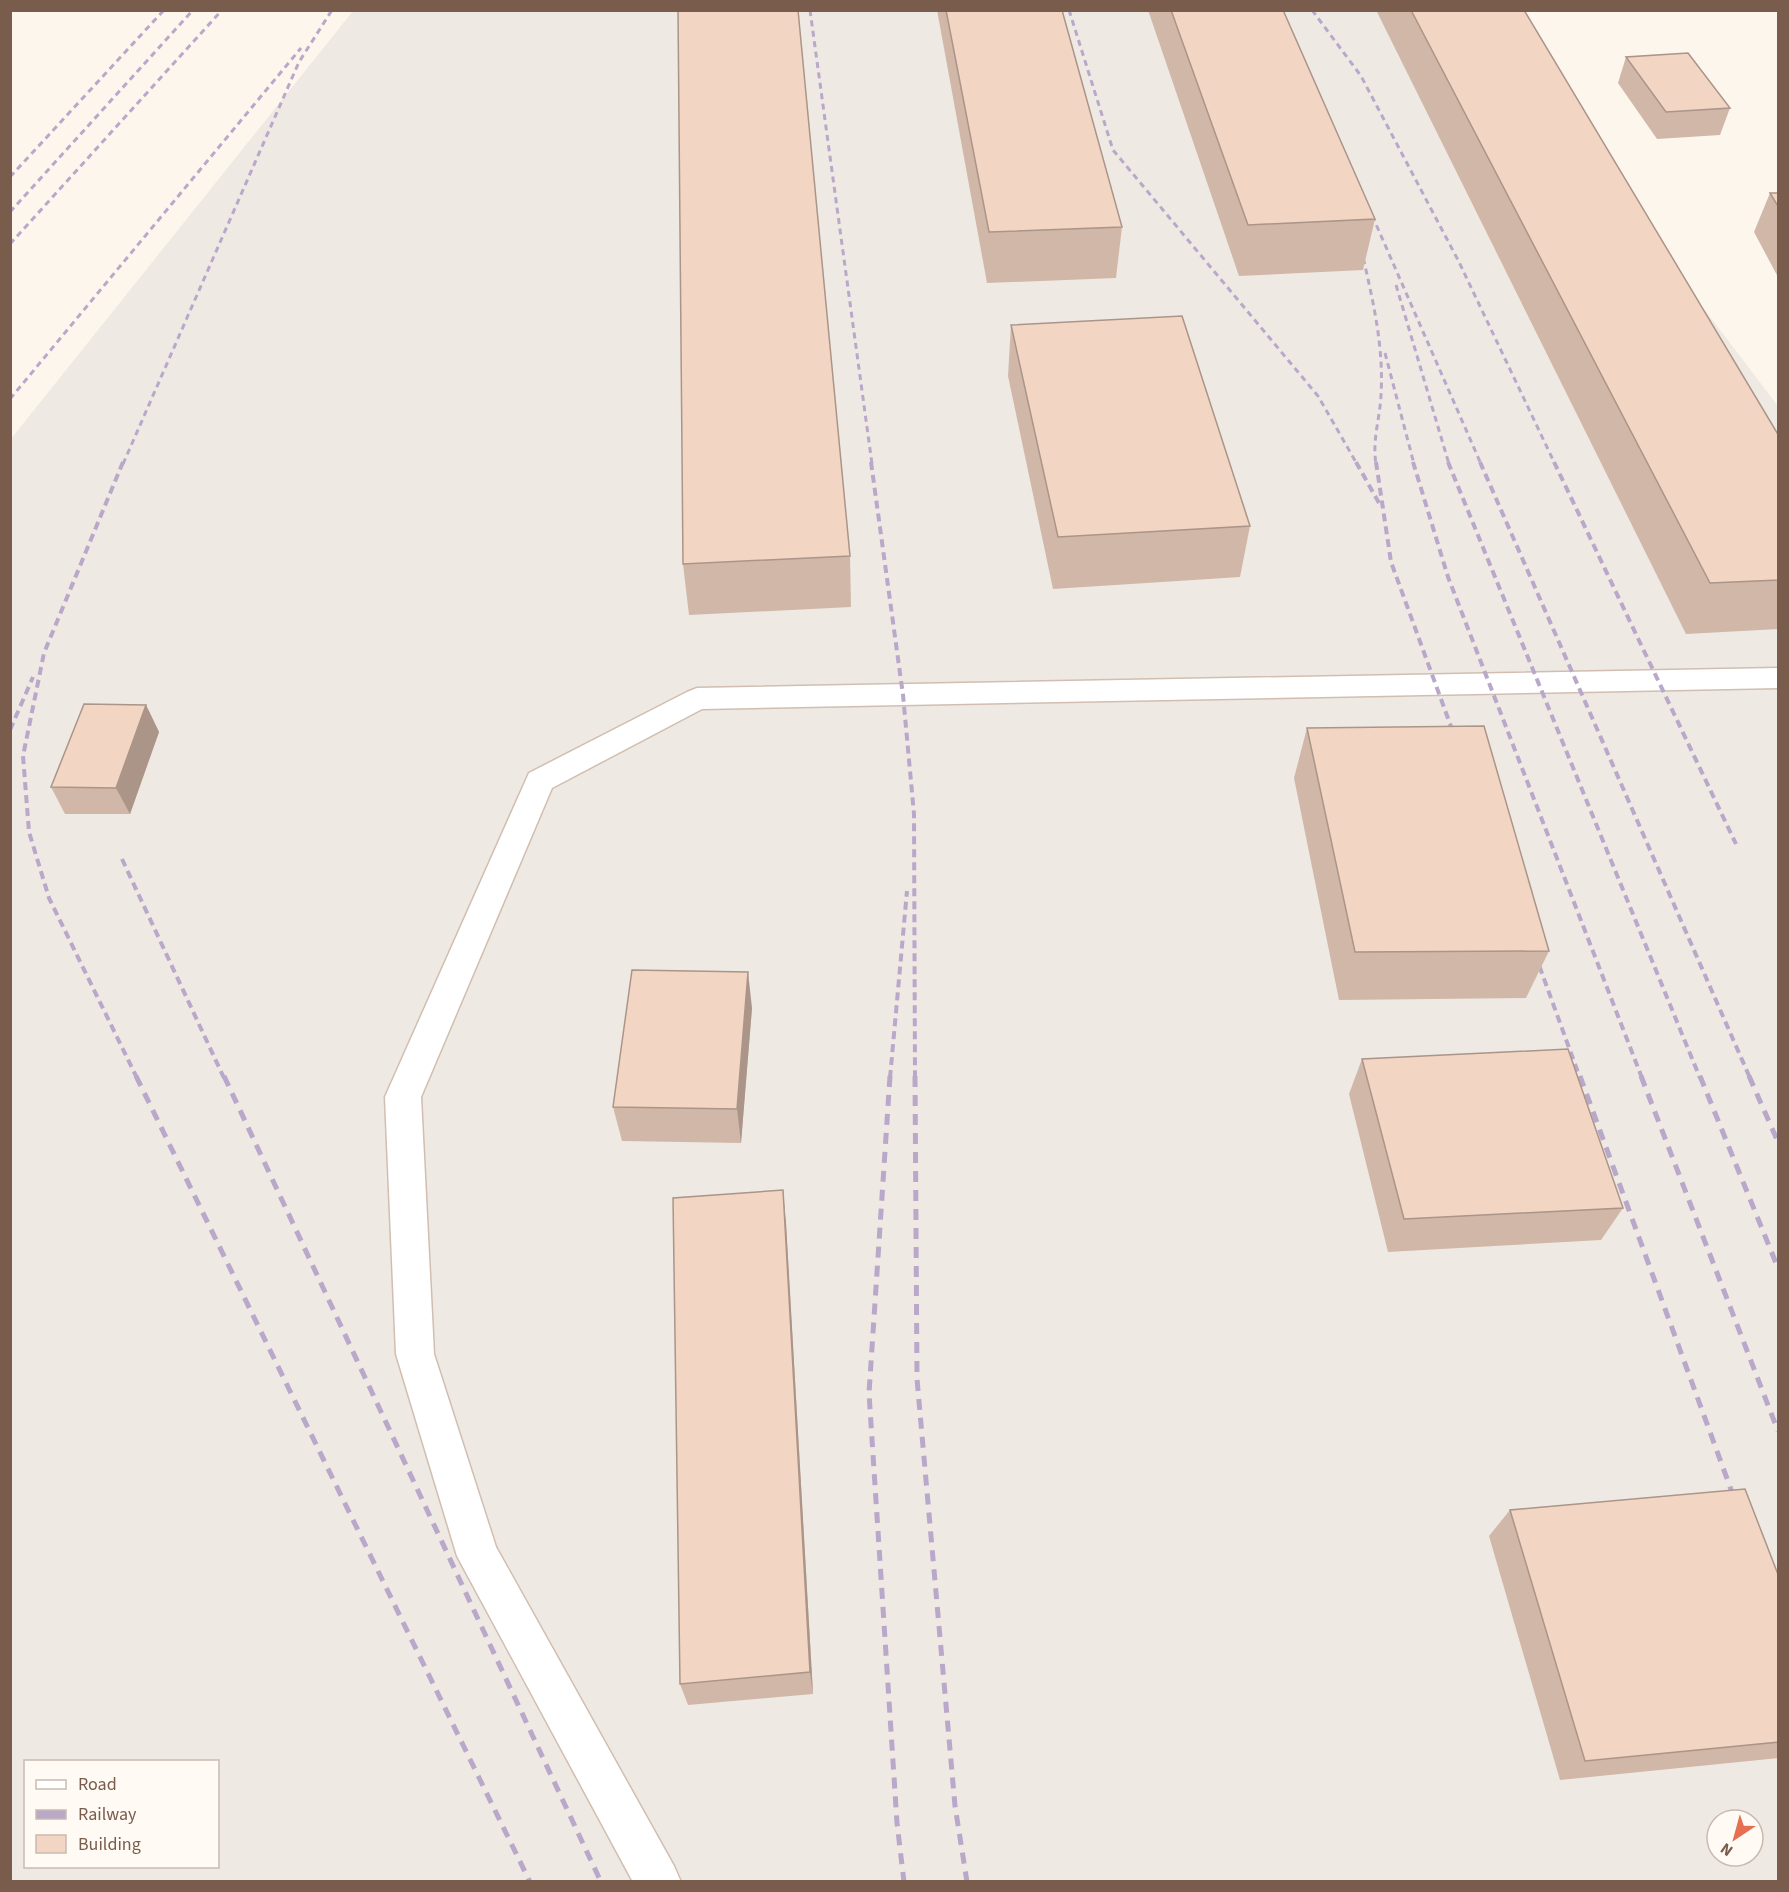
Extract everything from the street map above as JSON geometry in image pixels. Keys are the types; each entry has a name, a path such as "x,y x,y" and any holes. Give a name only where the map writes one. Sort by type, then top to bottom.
{"lane":[{"path":"658,1881 478,1557 415,1354 403,1097 540,781 697,699 1779,678"}],"shaded area":[{"path":"353,11 1477,11 1778,406 1778,1881 11,1881 10,440"}],"building":[{"path":"678,10 798,10 850,556 683,564"},
{"path":"946,10 1062,10 1122,227 989,232"},
{"path":"1171,10 1283,10 1375,219 1248,225"},
{"path":"1411,10 1524,10 1779,436 1779,580 1710,583"},
{"path":"1688,53 1730,108 1666,112 1626,57"},
{"path":"1770,193 1779,193 1779,208"},
{"path":"1182,316 1250,526 1058,537 1011,325"},
{"path":"84,704 146,705 116,788 51,787"},
{"path":"1484,726 1549,951 1355,952 1307,728"},
{"path":"632,970 748,972 737,1109 613,1107"},
{"path":"1568,1049 1623,1208 1404,1219 1362,1059"},
{"path":"783,1190 810,1672 680,1684 673,1198"},
{"path":"1745,1489 1779,1577 1779,1742 1585,1761 1510,1510"}],"railway":[{"path":"10,177 164,10"},
{"path":"10,212 193,10"},
{"path":"10,244 222,10"},
{"path":"123,464 299,62 332,10"},
{"path":"810,10 872,464"},
{"path":"1069,10 1113,150 1318,396 1357,464"},
{"path":"1312,10 1361,76 1459,262 1555,464"},
{"path":"10,399 301,48"},
{"path":"1368,206 1481,464"},
{"path":"1361,248 1381,357 1376,464"},
{"path":"1396,285 1449,464"},
{"path":"1385,353 1414,464"},
{"path":"123,462 44,653 23,756 29,832 49,898 137,1078"},
{"path":"871,462 903,695 914,814 915,1078"},
{"path":"1356,462 1379,503"},
{"path":"1376,462 1391,562 1457,743"},
{"path":"1413,462 1448,577 1642,1078"},
{"path":"1448,462 1700,1078"},
{"path":"1480,462 1750,1078"},
{"path":"1554,462 1736,844"},
{"path":"10,730 33,677"},
{"path":"122,859 224,1078"},
{"path":"890,1078 907,891"},
{"path":"1535,954 1580,1078"},
{"path":"136,1076 530,1882"},
{"path":"224,1076 601,1882"},
{"path":"890,1076 869,1393 897,1823 904,1882"},
{"path":"915,1076 917,1379 955,1806 967,1882"},
{"path":"1580,1076 1737,1506"},
{"path":"1641,1076 1778,1431"},
{"path":"1700,1076 1778,1268"},
{"path":"1749,1076 1778,1142"}]}
